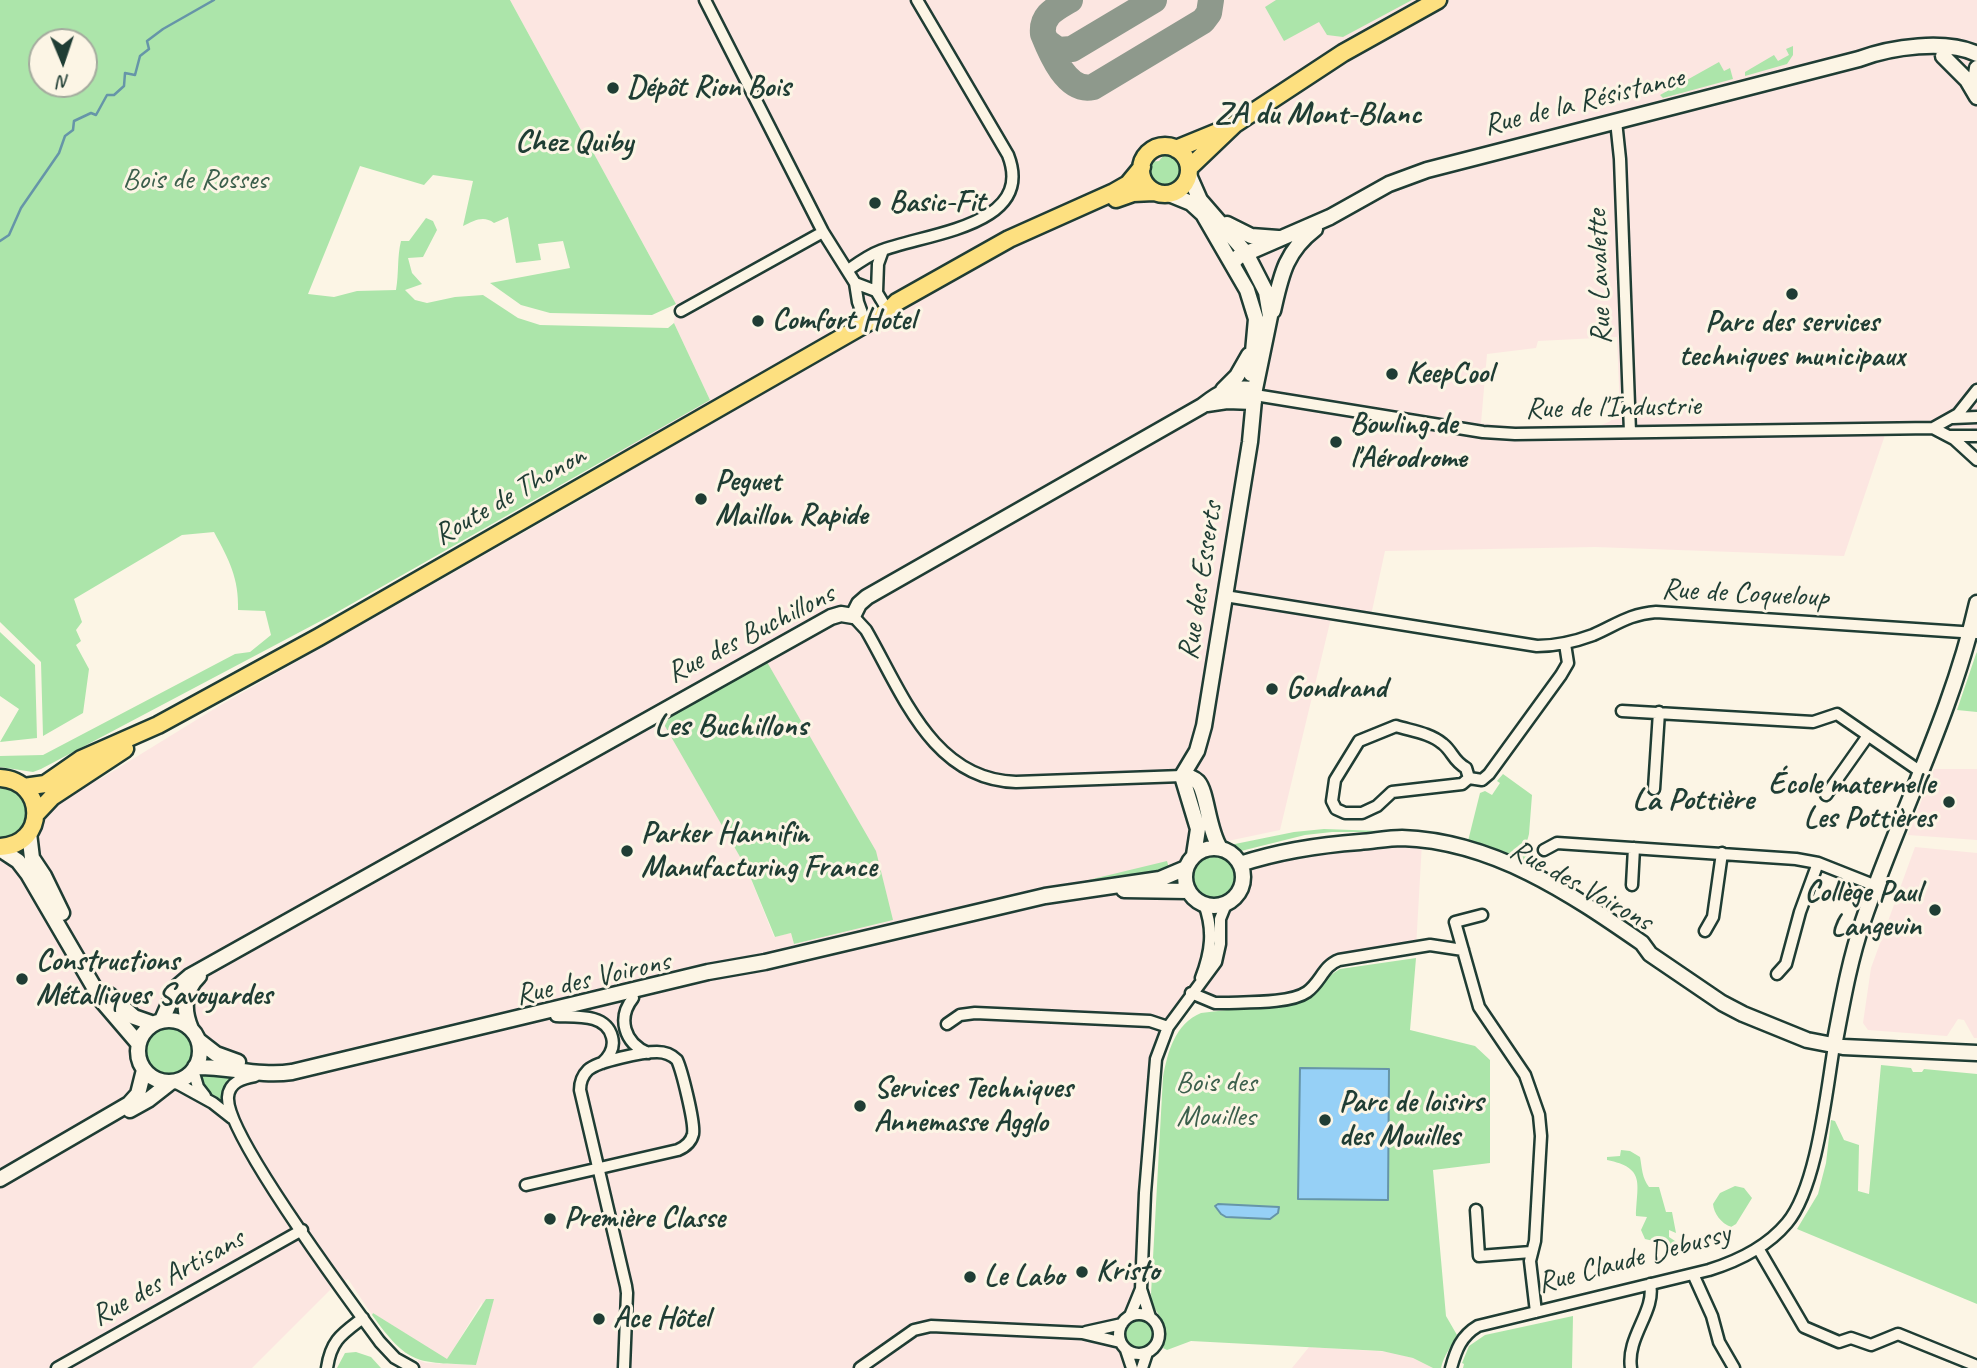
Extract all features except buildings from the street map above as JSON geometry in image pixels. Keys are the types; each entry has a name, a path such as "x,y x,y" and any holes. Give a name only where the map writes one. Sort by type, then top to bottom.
{"main road":[{"path":"1176,149 1235,124 1343,53 1438,0"},
{"path":"1189,172 1186,158 1176,149 1164,146 1154,149 1145,158 1142,167 1144,181 1161,193 1182,188 1189,172 1235,124"},
{"name":"Route de Thonon","path":"24,787 45,785 81,760 158,725 367,609 866,324 888,311 897,302 1009,239 1114,192 1128,184 1142,167"},
{"name":"Route de Thonon","path":"888,311 901,310 987,262 1120,198 1133,193 1161,193"},
{"name":"Route de Thonon","path":"36,814 52,797 158,725"},
{"path":"0,778 12,780 24,787 32,797 36,814 29,833 15,844 0,848"}],"street":[{"path":"705,0 823,232 855,283 866,324"},
{"path":"848,270 883,250 987,217 1005,201 1012,181 1010,161 1003,145 918,0"},
{"name":"Rue de la Résistance","path":"1232,264 1246,253 1329,217 1410,175 1886,50 1912,47 1948,48 1977,54"},
{"path":"1943,57 1960,71 1975,93"},
{"name":"Rue de la Résistance","path":"1859,59 1943,57 1977,60"},
{"path":"1975,93 1977,68"},
{"name":"Rue Lavalette","path":"1616,121 1620,159 1630,432"},
{"name":"Rue des Esserts","path":"1182,776 1202,738 1250,442 1255,396 1269,327 1269,305 1262,283 1246,253 1197,196 1189,172"},
{"name":"Rue des Esserts","path":"1161,193 1187,201 1201,212 1243,283 1256,319 1251,372 1255,396"},
{"name":"Rue de la Résistance","path":"1269,327 1281,274 1293,249 1329,217"},
{"path":"1217,219 1251,236 1289,236"},
{"path":"681,311 823,232"},
{"path":"883,250 878,264 877,292 888,311"},
{"path":"1243,283 1262,283 1281,274"},
{"path":"855,283 877,292"},
{"name":"Rue des Buchillons","path":"158,1022 176,988 185,979 831,617 841,614 853,616 864,598 1202,406 1223,390 1241,371 1253,346"},
{"path":"1223,390 1235,388 1255,396"},
{"name":"Rue de l'Industrie","path":"1933,428 1952,418 1967,405 1977,390"},
{"name":"Rue de l'Industrie","path":"1255,396 1483,432 1515,434 1933,428 1950,436 1977,460"},
{"name":"Rue des Buchillons","path":"1202,406 1255,396"},
{"name":"Rue de l'Industrie","path":"1952,418 1977,417"},
{"name":"Rue de l'Industrie","path":"1950,436 1977,436"},
{"name":"Rue de Coqueloup","path":"1226,596 1548,646 1565,644 1592,635 1630,616 1656,612 1974,633"},
{"path":"1834,1046 1852,959 1876,886 1974,633 1977,603"},
{"path":"853,616 866,630 928,736 941,752 971,772 993,780 1016,782 1182,776 1192,778 1200,786 1212,833 1220,848"},
{"path":"1469,778 1466,768 1457,763 1444,744 1433,737 1396,726 1359,741 1335,780 1332,803 1336,809 1345,813 1362,813 1377,806 1392,792 1462,784 1469,778 1482,780 1561,675 1568,663 1565,644"},
{"path":"1622,711 1813,722 1837,714 1921,772"},
{"path":"1654,789 1659,712"},
{"path":"1826,795 1867,737"},
{"path":"1182,776 1198,829 1195,855 1186,869 1185,882 1188,891 1204,904 1226,904"},
{"path":"29,833 32,858 107,992 127,1013 136,1018 180,1022 194,1034 199,1056 194,1068 136,1107 118,1112"},
{"name":"Rue des Voirons","path":"1240,864 1303,847 1398,838 1425,840 1469,850 1534,874 1577,898 1642,943 1650,954 1706,993 1743,1014 1807,1040 1834,1046 1977,1053"},
{"path":"1544,850 1557,843 1796,859 1818,863 1876,886"},
{"path":"0,848 18,861 29,874 102,1001 138,1043"},
{"path":"1132,1368 1119,1332 1130,1316 1141,1289 1153,1083 1158,1048 1168,1027 1216,962 1220,944 1220,919 1226,904 1240,890 1242,877 1240,864 1229,852 1220,848 1207,849 1195,855"},
{"path":"1632,886 1634,848"},
{"path":"1704,931 1713,917 1721,853"},
{"path":"1777,974 1786,964 1800,912 1818,863"},
{"name":"Rue des Voirons","path":"194,1068 220,1067 271,1074 292,1072 668,981 1045,896 1125,882 1160,879 1186,869"},
{"name":"Rue des Voirons","path":"1088,890 1188,891"},
{"path":"1198,983 1209,954 1211,939 1210,920 1204,904"},
{"path":"1482,915 1455,922 1479,1007 1520,1066 1537,1106 1541,1136 1535,1241 1531,1252 1536,1312"},
{"path":"1191,993 1215,1003 1288,998 1310,990 1333,962 1418,947 1437,946 1463,950"},
{"name":"Rue des Voirons","path":"430,1040 633,998 765,961"},
{"name":"Rue des Buchillons","path":"194,1034 186,1012 187,993 192,983 210,966"},
{"path":"633,998 625,1014 625,1030 636,1046 649,1053"},
{"path":"947,1024 960,1015 975,1013 1150,1021 1168,1027"},
{"path":"556,1016 594,1019 607,1027 611,1035 612,1047 608,1058 586,1072 580,1087 627,1293 624,1368"},
{"path":"158,1022 144,1032 138,1043 138,1058 144,1070 156,1079 172,1081 213,1103 237,1124"},
{"name":"Rue des Voirons","path":"194,1034 216,1054 240,1063 275,1067 316,1067"},
{"name":"Rue Claude Debussy","path":"1451,1368 1460,1342 1471,1330 1489,1323 1722,1266 1758,1248 1778,1232 1790,1219 1808,1183 1834,1046"},
{"path":"526,1185 678,1150 687,1145 692,1137 693,1125 679,1063 673,1056 666,1053 649,1053 602,1063"},
{"path":"194,1068 199,1089 213,1103"},
{"path":"0,1179 118,1112 138,1094 144,1070"},
{"path":"271,1074 242,1079 232,1087 228,1100 237,1124 260,1168 363,1318 389,1352 413,1368"},
{"path":"1476,1210 1479,1256 1531,1252"},
{"name":"Rue des Artisans","path":"57,1368 302,1230"},
{"path":"1758,1248 1804,1326 1839,1342 1851,1338 1871,1345 1898,1334 1977,1366"},
{"path":"1693,1274 1712,1316 1719,1342 1734,1368"},
{"path":"1631,1368 1629,1354 1651,1296 1650,1284"},
{"path":"860,1368 908,1334 924,1327 940,1325 1082,1333 1123,1346 1138,1355 1147,1353 1157,1345 1159,1336 1141,1289"},
{"path":"1130,1316 1142,1314 1150,1317"},
{"path":"327,1368 334,1343 363,1318"},
{"path":"1082,1333 1122,1324"},
{"path":"1142,1368 1147,1353"}],"shaded area":[{"path":"510,0 1977,0 1977,436 1971,427 1887,429 1844,556 1595,547 1385,551 1370,620 1332,614 1280,830 1223,842 1245,862 1295,849 1422,843 1416,948 1339,960 1304,994 1223,1003 1191,993 1162,1037 1145,1193 1138,1368 417,1368 418,1360 426,1363 476,1365 482,1302 447,1360 373,1313 372,1315 348,1279 332,1288 252,1368 0,1368 0,840 69,793 102,778 219,706 616,480 602,460 710,400 674,323 676,304","holes":["1617,337 1620,412 1609,422 1601,425 1510,426 1481,423 1487,354 1536,348 1538,341","747,869 892,920 794,944 791,933 774,937"]},
{"name":"École maternelle Les Pottières","path":"1934,769 1977,769 1977,840 1908,835"},
{"name":"Collège Paul Langevin","path":"1915,847 1977,853 1977,1038 1974,1038 1964,1020 1958,1019 1947,1036 1868,1030 1863,1023 1871,968"},
{"path":"1309,1347 1391,1352 1413,1358 1433,1368 1292,1368"}],"green space":[{"name":"Bois de Rosses","path":"0,0 510,0 676,304 652,315 550,313 521,305 490,283 570,268 563,241 538,244 541,260 516,263 508,217 494,223 486,219 463,226 473,181 433,175 424,185 360,166 308,294 334,297 357,291 396,290 401,241 409,241 426,218 433,221 437,230 423,257 408,258 412,273 422,284 405,290 415,300 427,303 483,295 518,318 540,325 668,328 674,323 710,400 332,615 41,769 33,772 0,767 0,756 43,755 235,654 250,652 271,635 265,611 238,610 237,588 232,570 214,532 182,535 74,599 82,622 76,630 81,641 76,645 89,669 83,713 43,736 41,662 0,622"},
{"path":"1276,0 1412,0 1343,37 1327,35 1319,22 1284,41 1265,7"},
{"path":"1793,46 1793,55 1787,64 1745,76 1745,72 1774,55 1778,61 1789,55 1786,49"},
{"path":"1719,62 1724,71 1730,68 1733,79 1663,98 1660,95"},
{"path":"1166,152 1179,159 1183,171 1179,182 1166,189 1152,183 1147,171 1149,162 1159,161"},
{"path":"0,632 35,665 37,738 0,742 19,709 0,696"},
{"path":"1977,652 1977,712 1957,710 1976,654"},
{"path":"767,662 876,851 893,920 794,944 791,933 775,937 747,869 662,721"},
{"path":"1503,774 1532,795 1525,849 1532,850 1537,860 1535,866 1468,841 1480,793 1485,791 1492,795"},
{"path":"0,787 21,797 28,810 28,817 21,832 0,841"},
{"path":"1324,829 1408,832 1332,832 1305,835 1241,851 1230,845 1294,832"},
{"path":"1214,855 1230,861 1236,877 1230,893 1214,899 1198,893 1192,877 1198,861"},
{"path":"1167,861 1170,872 1076,883"},
{"name":"Parc de loisirs des Mouilles","path":"1416,958 1410,1030 1475,1046 1490,1060 1490,1163 1433,1170 1446,1316 1457,1335 1441,1368 1433,1368 1413,1358 1382,1351 1191,1341 1167,1350 1163,1348 1166,1330 1152,1302 1151,1294 1163,1077 1170,1048 1179,1031 1201,1013 1304,1001 1340,969"},
{"path":"169,1026 186,1034 194,1051 186,1068 169,1076 152,1068 144,1051 152,1034"},
{"path":"1881,1065 1911,1068 1913,1072 1922,1072 1924,1069 1977,1074 1977,1304 1797,1229 1818,1194 1826,1163 1831,1120 1835,1121 1844,1140 1859,1145 1858,1191 1869,1194"},
{"path":"200,1073 241,1073 224,1105 203,1089"},
{"path":"1621,1150 1630,1151 1640,1157 1647,1184 1649,1187 1659,1187 1666,1212 1672,1212 1676,1233 1669,1230 1669,1237 1681,1245 1678,1252 1666,1244 1645,1239 1641,1230 1647,1217 1636,1216 1637,1179 1628,1167 1607,1160 1607,1157 1620,1156"},
{"path":"1735,1186 1744,1188 1752,1198 1736,1224 1731,1227 1719,1218 1713,1204 1720,1193"},
{"path":"486,1299 494,1299 476,1365 440,1363 415,1358 395,1344 372,1315 373,1313 447,1359"},
{"path":"1573,1316 1572,1368 1463,1368 1462,1363 1469,1346 1485,1335"},
{"path":"1139,1321 1149,1325 1153,1335 1149,1345 1139,1349 1129,1345 1125,1335 1129,1325"},
{"path":"356,1352 371,1357 381,1368 337,1368 345,1353"}],"water":[{"path":"1300,1068 1389,1069 1388,1200 1298,1199"},
{"path":"1215,1206 1279,1207 1278,1213 1270,1219 1226,1217"}],"waterway":[{"path":"0,241 9,235 21,208 59,153 65,136 73,130 74,121 91,113 96,115 107,95 114,95 124,86 125,73 135,75 140,56 149,49 147,41 214,0"}],"taxiway":[{"path":"1070,0 1047,17 1043,34 1061,70 1075,84 1084,87 1093,87 1203,21 1209,13 1211,0"},
{"path":"1047,42 1058,50 1072,49 1154,0"}],"place":[{"name":"Dépôt Rion Bois","path":"613,88"},
{"name":"Basic-Fit","path":"875,203"},
{"name":"Parc des services techniques municipaux","path":"1792,294"},
{"name":"Comfort Hotel","path":"758,321"},
{"name":"KeepCool","path":"1392,374"},
{"name":"Bowling de l'Aérodrome","path":"1336,442"},
{"name":"Peguet Maillon Rapide","path":"701,499"},
{"name":"Gondrand","path":"1272,689"},
{"name":"École maternelle Les Pottières","path":"1949,802"},
{"name":"Parker Hannifin Manufacturing France","path":"627,851"},
{"name":"Collège Paul Langevin","path":"1935,910"},
{"name":"Constructions Métalliques Savoyardes","path":"22,979"},
{"name":"Services Techniques Annemasse Agglo","path":"860,1106"},
{"name":"Parc de loisirs des Mouilles","path":"1325,1120"},
{"name":"Première Classe","path":"550,1219"},
{"name":"Kristo","path":"1082,1272"},
{"name":"Le Labo","path":"970,1277"},
{"name":"Ace Hôtel","path":"599,1319"}],"district":[{"name":"ZA du Mont-Blanc","path":"1318,115"},
{"name":"Chez Quiby","path":"574,143"},
{"name":"Les Buchillons","path":"731,727"},
{"name":"La Pottière","path":"1693,801"}],"park label":[{"name":"Bois des Mouilles","path":"1216,1100"}]}
